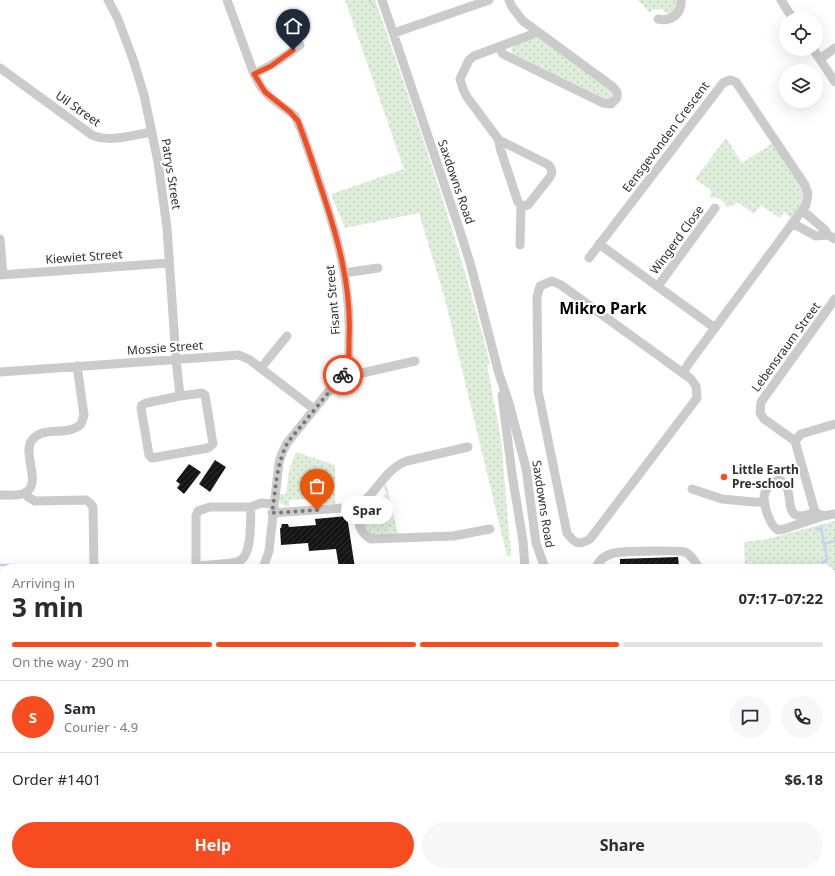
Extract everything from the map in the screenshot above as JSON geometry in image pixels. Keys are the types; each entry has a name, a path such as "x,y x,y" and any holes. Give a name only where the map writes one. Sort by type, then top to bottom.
{"street":[{"name":"Patrys Street","path":"108,0 118,19 134,62 144,95 152,132 164,205 180,396"},
{"name":"Fisant Street","path":"227,0 254,74 265,92 290,112 298,121 339,247 350,321 348,362 343,375 314,409 282,452 279,463 265,564"},
{"name":"Saxdowns Road","path":"382,0 461,234 482,305 499,374 509,403 526,468 536,543 544,564"},
{"path":"394,33 489,0"},
{"path":"499,47 503,54 603,104 608,105 614,103 617,95 613,87 519,16 509,0"},
{"path":"658,19 666,20 674,17 679,10 681,0"},
{"path":"781,0 789,12"},
{"path":"521,205 526,206 530,204 550,177 552,170 547,164 499,140 467,97 461,83 460,76 469,60 474,56 528,36 537,31"},
{"path":"254,74 276,62 300,45"},
{"path":"820,59 835,48"},
{"path":"818,56 835,82"},
{"name":"Uil Street","path":"0,68 92,135 100,139 109,139 152,132"},
{"name":"Eensgevonden Crescent","path":"589,258 723,83 733,81 738,84 805,185 808,197 806,205 689,363 684,374"},
{"path":"499,140 500,148 517,200 521,205 520,245"},
{"name":"Wingerd Close","path":"658,286 715,208"},
{"path":"802,210 831,237"},
{"path":"792,223 816,236 831,237"},
{"path":"0,239 1,275"},
{"path":"599,244 715,328"},
{"name":"Kiewiet Street","path":"1,275 169,263"},
{"path":"344,273 378,268"},
{"path":"552,281 561,285 684,374 694,382 697,390 697,398 590,539 584,543 577,543 571,539 567,533 538,391 537,297 540,286 552,281"},
{"name":"Lebensraum Street","path":"795,441 764,419 760,412 760,405 835,299"},
{"path":"261,368 287,336"},
{"name":"Mossie Street","path":"0,372 239,355 247,358 261,368 314,409"},
{"path":"343,375 349,376 415,361"},
{"path":"0,495 18,495 25,493 30,487 33,481 29,449 32,439 35,436 43,433 76,429 83,422 84,415 77,366"},
{"name":"Saxdowns Road","path":"499,374 512,474 523,541 525,564"},
{"path":"202,392 205,394 212,444 211,447 152,458 149,455 141,408 142,405 180,396 202,392"},
{"path":"819,514 795,441 801,434 835,424"},
{"path":"196,564 196,516 198,511 210,506 251,507 261,503 273,508 357,507 364,502 391,470 398,465 407,461 468,447"},
{"path":"819,514 784,529 778,530 772,525 765,502 765,494 772,483 780,480 785,485 792,510 795,514 802,517 819,514 835,514"},
{"path":"692,489 722,499 765,502"},
{"path":"25,493 28,497 35,501 86,500 90,502 93,508 94,564"},
{"path":"221,564 237,562 246,557 251,507"},
{"path":"357,507 360,528 363,535 371,539 454,536 490,529"},
{"path":"598,564 604,557 614,553 675,551 685,552 693,557 697,564"},
{"name":"Fisant Street","path":"267,557 269,564"}],"green space":[{"path":"345,0 375,0 422,135 465,272 490,364 487,365 501,439 511,556 507,556 445,299 419,213 345,228 331,194 404,169"},
{"path":"638,0 678,0 678,8 670,14 666,13 662,9 652,10 650,13"},
{"path":"537,37 610,89 612,98 606,100 512,53 511,49 514,45"},
{"path":"726,138 742,163 773,143 801,187 803,196 801,204 791,218 784,212 780,218 761,205 754,214 737,202 733,206 726,206 720,199 715,197 710,198 711,190 695,179"},
{"path":"296,452 335,465 335,504 324,504 323,498 289,500 289,507 281,504 279,499 280,494 286,494 289,470"},
{"path":"386,482 398,534 372,535 364,530 361,512 376,495 381,499 387,492 383,487"},
{"path":"835,521 835,564 745,564 744,542 767,539"}],"building":[{"path":"215,460 226,467 210,492 199,484"},
{"path":"189,464 201,472 184,494 177,488 180,484 176,481"},
{"path":"347,516 354,564 338,564 336,549 309,551 308,543 281,545 280,528 282,524 288,524 289,527 316,525 315,519"},
{"path":"678,557 679,564 620,564 620,559"}],"waterway":[{"path":"816,529 821,528 824,544"},
{"path":"821,564 827,559 824,544 835,541"}],"way so far":[{"path":"317,510 272,513 279,463 282,452 288,442 343,375"}],"place":[{"name":"Little Earth Pre-school","path":"724,477"},
{"name":"Spar","path":"317,510"}],"district":[{"name":"Mikro Park","path":"603,308"}],"route":[{"path":"293,50 287,56 271,66 254,74 265,92 295,116 298,121 331,219 339,247 344,273 350,321 348,362 343,375"}]}
